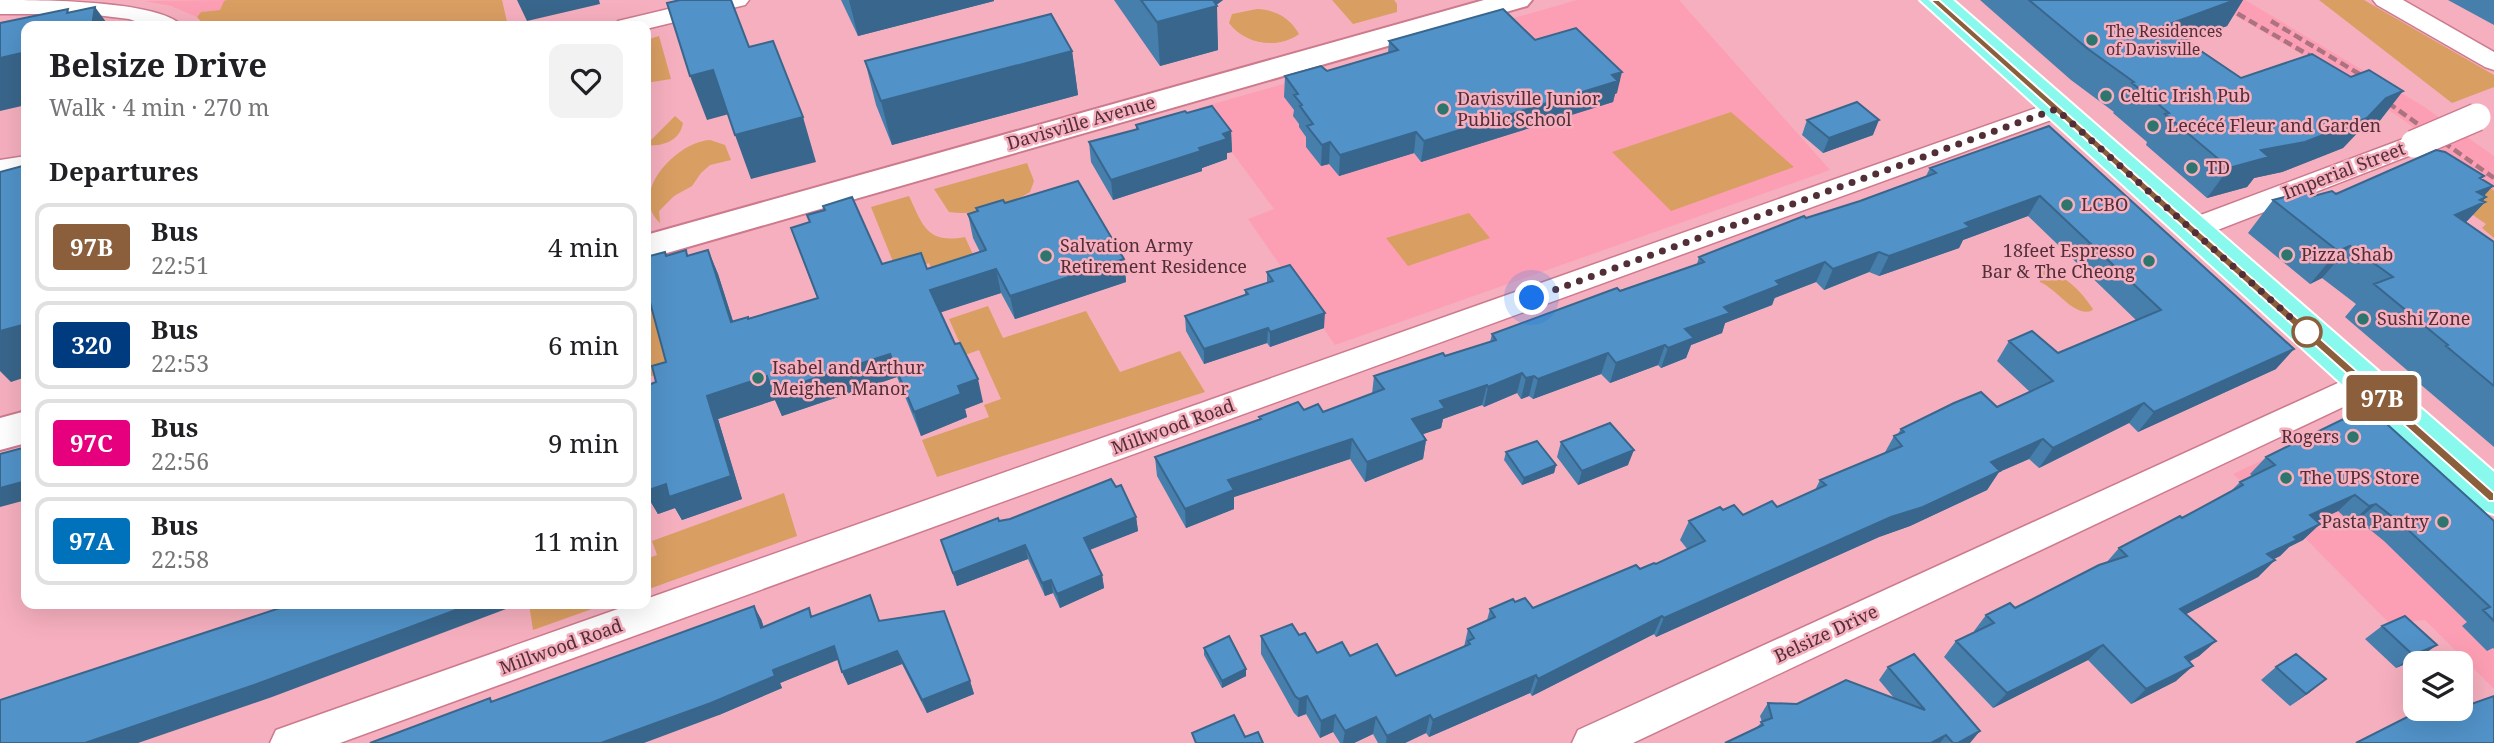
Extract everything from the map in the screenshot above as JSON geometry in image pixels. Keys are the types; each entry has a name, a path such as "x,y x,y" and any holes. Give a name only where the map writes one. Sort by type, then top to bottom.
{"main road":[{"path":"1935,0 2494,497"}],"street":[{"path":"648,21 737,0"},
{"name":"Davisville Avenue","path":"651,246 1517,0"},
{"path":"2385,0 2494,62"},
{"path":"0,7 133,11 161,21"},
{"name":"Millwood Road","path":"290,743 2056,109"},
{"name":"Imperial Street","path":"2192,229 2485,114"},
{"path":"0,169 21,166"},
{"name":"Belsize Drive","path":"1592,743 2364,383"},
{"path":"0,434 21,428"}],"shaded area":[{"path":"227,0 220,10 202,12 197,17 171,6 144,1"},
{"path":"502,0 507,21 201,21 197,17 201,12 220,10 224,1"},
{"path":"1332,0 1394,0 1397,12 1353,24"},
{"path":"1577,0 1679,0 1830,170 1335,345 1248,219 1274,209 1199,108"},
{"path":"2209,0 2245,0 2423,106 2494,156 2494,191 2405,121 2340,77"},
{"path":"2319,0 2364,0 2494,75 2494,87 2452,103"},
{"path":"1257,9 1282,16 1299,34 1281,42 1262,42 1243,36 1229,23 1232,14"},
{"path":"659,36 671,79 651,82 651,38"},
{"path":"1731,112 1794,167 1671,211 1612,152"},
{"path":"675,116 683,123 678,134 669,142 651,145 651,140"},
{"path":"710,140 725,145 731,160 710,165 692,186 674,196 659,211 660,223 651,211 653,184 671,159 697,143"},
{"path":"2446,152 2494,191 2494,238 2482,228 2486,224 2405,169"},
{"path":"1027,163 1034,181 1030,192 991,209 970,213 949,212 934,189"},
{"path":"909,196 923,224 934,235 942,238 965,237 981,272 939,286 929,263 898,274 871,207"},
{"path":"1469,213 1490,238 1408,266 1386,238"},
{"path":"2038,270 2046,270 2062,277 2083,295 2093,309 2084,312 2072,306 2040,282"},
{"path":"651,294 670,370 651,376"},
{"path":"988,306 1003,338 1086,311 1120,372 1180,351 1205,392 937,477 922,440 989,417 984,405 1001,399 979,350 965,355 949,319"},
{"path":"2335,426 2494,548 2494,689 2473,668 2473,651 2456,651 2425,620 2389,623 2305,538 2233,474"},
{"path":"784,493 797,536 651,588 651,557 657,555 652,541"},
{"path":"530,609 592,609 533,630"}],"building":[{"path":"680,0 731,0 749,47 773,41 803,117 735,135 713,70 690,76 667,3"},
{"path":"1141,0 1213,0 1217,6 1157,22"},
{"path":"2029,0 2235,0 2164,26 2241,78 2312,54 2351,77 2369,70 2403,91 2386,98 2367,118 2305,142 2261,150 2269,157 2229,168 2165,114 2169,113 2132,83 2134,82 2088,49"},
{"path":"95,7 93,21 21,21 21,53 0,58 0,23 68,9 67,13"},
{"name":"Davisville Junior Public School","path":"1503,9 1535,40 1576,28 1622,72 1612,75 1618,81 1424,141 1416,132 1340,155 1330,142 1322,145 1307,126 1313,124 1294,95 1298,94 1285,76 1321,66 1327,71 1398,50 1389,41"},
{"path":"1051,14 1072,51 881,101 865,61"},
{"path":"1857,102 1879,120 1829,138 1807,120"},
{"path":"1212,106 1231,131 1223,134 1227,139 1199,148 1201,151 1111,180 1089,142 1138,129 1136,125"},
{"path":"2049,126 2294,349 2154,412 2144,403 2053,448 2043,439 1991,462 2000,471 1923,507 1891,517 1664,618 1662,616 1538,679 1536,675 1433,720 1430,715 1387,736 1376,717 1345,731 1335,715 1321,721 1307,696 1299,699 1295,696 1261,636 1292,624 1299,635 1305,633 1317,653 1342,642 1350,656 1377,644 1396,676 1470,644 1468,641 1474,638 1468,629 1495,617 1490,609 1513,599 1515,602 1525,598 1533,608 1636,565 1640,569 1656,564 1705,541 1689,521 1720,507 1723,510 1734,505 1743,515 1772,501 1777,507 1826,485 1820,480 1902,446 1894,436 1904,432 1901,429 1954,403 1981,392 1997,407 2053,381 2009,341 2032,331 2058,353 2161,310 2040,196 1965,223 1970,227 1889,256 1879,252 1833,269 1825,262 1776,281 1780,285 1724,307 1730,313 1685,329 1694,338 1668,348 1665,345 1616,363 1608,353 1538,379 1534,376 1526,378 1522,373 1488,387 1487,385 1440,401 1445,408 1412,419 1426,440 1367,462 1352,439 1228,480 1234,490 1185,509 1155,457 1261,419 1259,417 1298,402 1304,410 1318,404 1323,412 1384,389 1374,376 1443,353 1445,356 1496,340 1492,334 1617,288 1620,291 1704,262 1699,257 1804,216 1806,218 1860,201 1936,173 1930,168"},
{"path":"2436,150 2445,152 2484,176 2480,178 2493,186 2477,192 2486,197 2480,200 2485,202 2455,215 2494,242 2494,386 2374,284 2393,277 2350,246 2338,251 2273,200 2308,191 2314,196 2332,191 2336,194"},
{"path":"21,166 21,325 0,331 0,172"},
{"path":"1078,181 1124,259 1010,296 996,269 930,290 955,344 960,343 978,379 958,386 961,394 914,412 890,354 772,392 767,376 707,396 731,476 669,497 666,484 651,489 651,384 656,382 652,366 666,362 651,306 651,256 665,252 666,256 686,250 687,256 708,250 731,322 818,298 791,228 810,222 807,215 825,210 823,206 852,197 882,264 921,253 927,269 986,250 968,214 978,211 976,208 1003,200 1005,203"},
{"path":"1290,265 1325,313 1270,332 1268,328 1204,349 1185,316 1248,294 1245,290 1273,281 1267,272"},
{"path":"2368,407 2494,521 2494,621 2483,610 2490,607 2403,525 2376,504 2369,506 2355,495 2310,515 2320,524 2294,537 2297,540 2267,554 2275,560 2180,609 2216,641 2185,657 2193,666 2146,689 2103,645 2007,693 1956,641 1994,623 1986,615 2010,603 2015,608 2099,565 2127,556 2119,548 2180,516 2182,518 2243,485 2240,482 2275,465 2266,457"},
{"path":"1610,423 1634,450 1582,471 1561,442"},
{"path":"1537,441 1556,465 1524,478 1506,452"},
{"path":"21,448 21,482 0,488 0,454"},
{"path":"1111,479 1116,487 1121,485 1136,517 1084,538 1102,575 1057,594 1051,580 1042,583 1025,545 953,573 941,540 998,518 999,521 1010,519"},
{"path":"870,595 879,621 944,611 970,681 922,700 897,651 842,672 834,646 773,670 775,676 711,703 601,743 370,743 754,606 761,628 809,608 811,617"},
{"path":"277,609 459,609 257,684 85,743 0,743 0,700"},
{"path":"2405,616 2437,645 2423,651 2409,651 2382,626"},
{"path":"1229,636 1246,669 1222,681 1204,648"},
{"path":"1914,654 1980,731 1958,743 1953,743 1946,735 1931,743 1725,743 1772,718 1768,703 1797,704 1846,680 1925,710 1888,667"},
{"path":"2296,654 2326,679 2306,694 2276,667"},
{"path":"2494,696 2494,743 2356,743 2403,719 2473,721 2473,703"},
{"path":"1234,715 1245,737 1258,732 1263,743 1196,743 1192,733"}],"railway":[{"path":"2214,0 2326,65"},
{"path":"2271,21 2376,84"},
{"path":"2377,95 2494,178"}],"bus line":[{"name":"97B","path":"1935,0 2494,497"}],"place":[{"name":"The Residences of Davisville","path":"2092,40"},
{"name":"Celtic Irish Pub","path":"2106,96"},
{"name":"Davisville Junior Public School","path":"1443,109"},
{"name":"Lecécé Fleur and Garden","path":"2153,126"},
{"name":"TD","path":"2192,168"},
{"name":"LCBO","path":"2067,205"},
{"name":"Pizza Shab","path":"2287,255"},
{"name":"Salvation Army Retirement Residence","path":"1046,256"},
{"name":"18feet Espresso Bar & The Cheong","path":"2149,261"},
{"name":"Sushi Zone","path":"2363,319"},
{"name":"Isabel and Arthur Meighen Manor","path":"758,378"},
{"name":"Rogers","path":"2353,437"},
{"name":"The UPS Store","path":"2286,478"},
{"name":"Pasta Pantry","path":"2443,522"}],"route":[{"path":"1532,298 2056,109 2307,332"}]}
